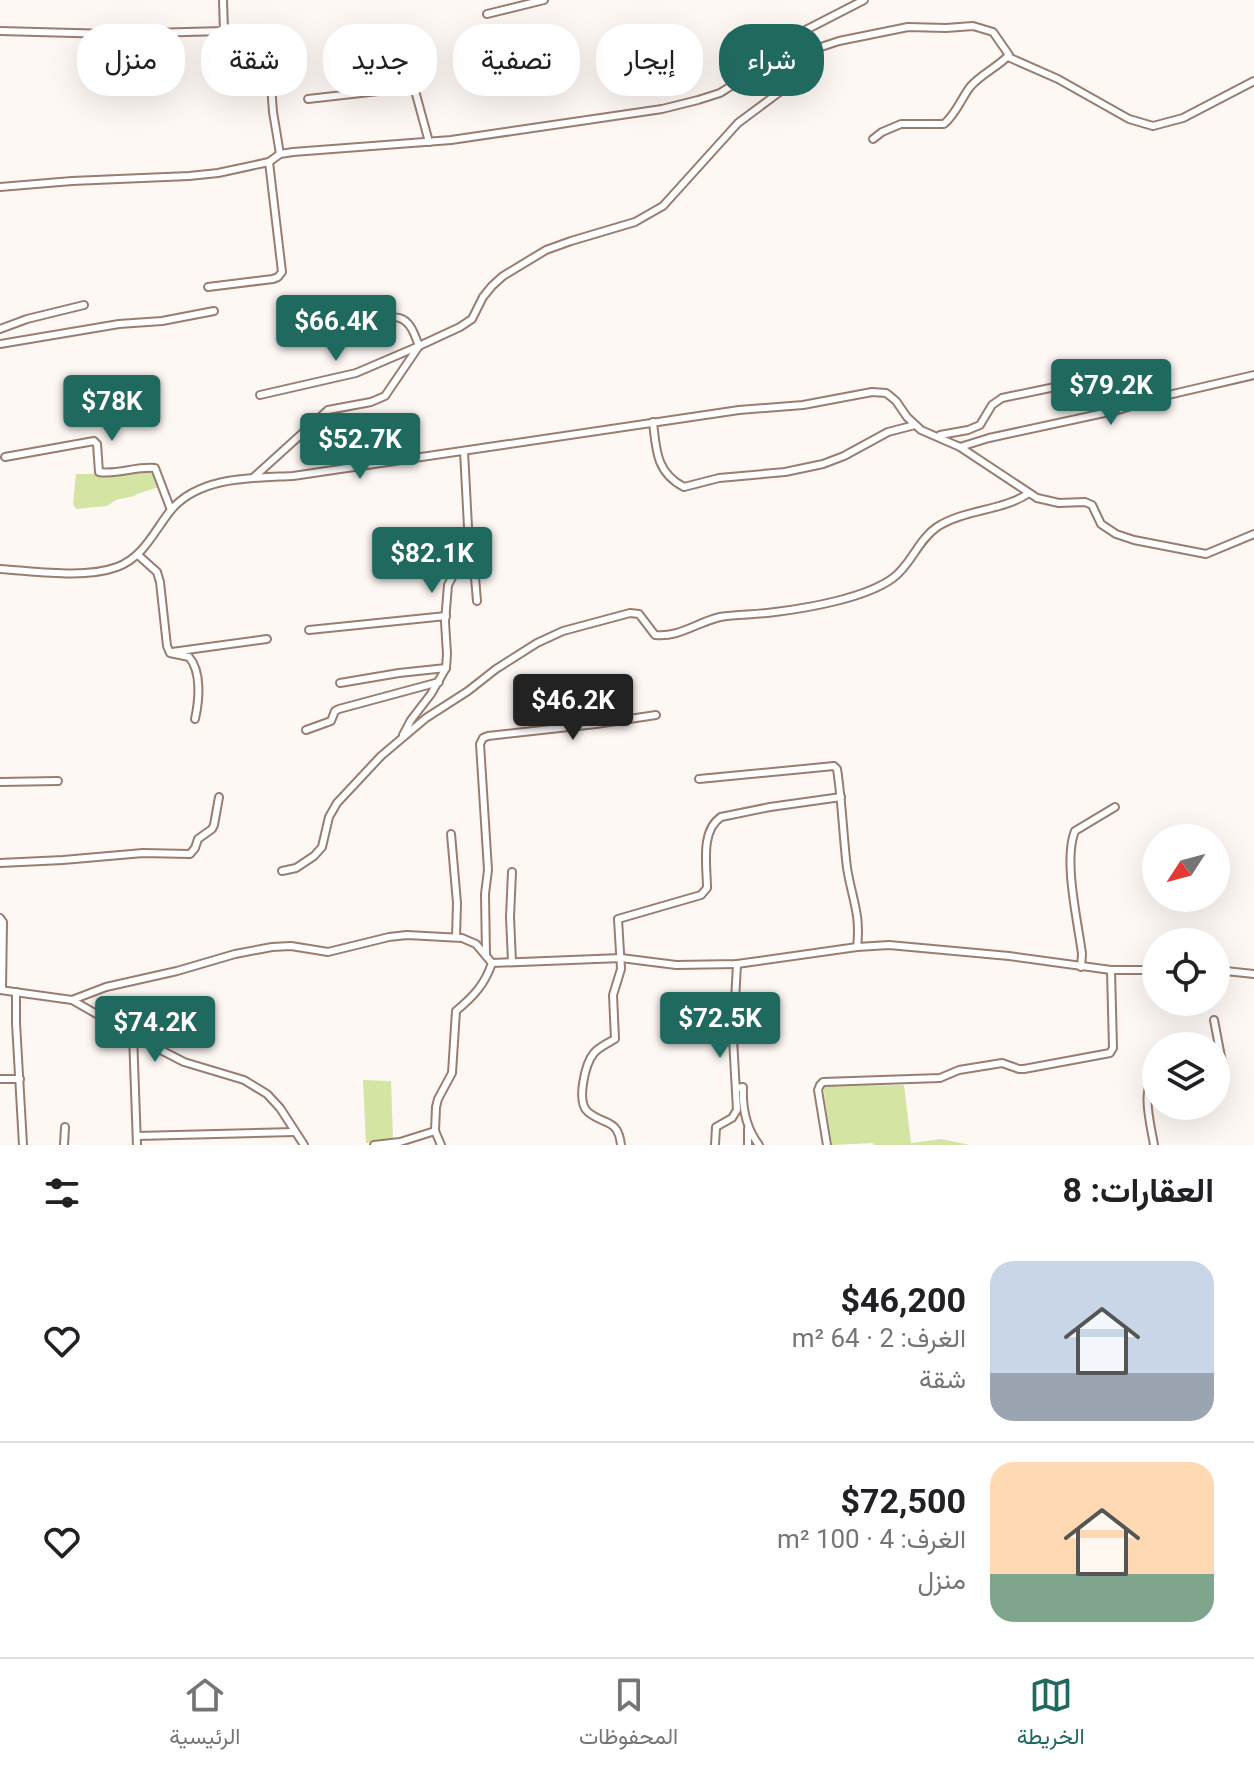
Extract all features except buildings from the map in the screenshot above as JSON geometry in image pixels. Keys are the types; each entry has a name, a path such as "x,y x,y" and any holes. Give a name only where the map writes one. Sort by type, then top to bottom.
{"street":[{"path":"223,0 224,24"},
{"path":"487,14 544,0"},
{"path":"817,24 864,0"},
{"path":"824,46 908,27 973,26 993,32 1008,52 1008,57"},
{"path":"0,31 111,34 201,32"},
{"path":"1008,57 1058,79 1129,119 1153,126 1183,118 1254,81"},
{"path":"873,139 901,124 944,124 971,86 1008,57"},
{"path":"308,99 414,87 429,142"},
{"path":"0,187 218,173 269,162 280,154 429,142 626,115 719,93"},
{"path":"272,96 280,154"},
{"path":"260,395 356,373 460,327 472,319 492,286 526,261 571,241 635,222 663,206 738,123 774,96"},
{"path":"208,287 273,279 282,272 269,162"},
{"path":"0,329 84,305"},
{"path":"288,310 295,330 396,317 408,324 419,346"},
{"path":"0,344 214,311"},
{"path":"254,477 328,410 371,402 385,396 419,346"},
{"path":"960,447 1254,375"},
{"path":"937,436 980,425 992,405 1002,398 1080,383 1107,382"},
{"path":"0,569 90,573 120,566 138,555 171,510 193,493 223,482 293,476 739,410 803,405 872,392 886,393 915,425 960,447 1029,493 1046,501 1092,505 1107,530 1134,540 1200,554 1218,551 1254,534"},
{"path":"653,422 660,464 684,487 719,478 785,472 823,464 888,432 915,425"},
{"path":"5,457 94,441 97,444 99,472 155,468 171,510"},
{"path":"402,738 446,668 448,585 467,551 470,539 464,451"},
{"path":"282,871 296,868 322,847 332,810 381,756 426,718 552,635 630,613 639,614 655,635 663,636 718,617 806,607 868,591 894,578 936,528 966,514 1016,500 1029,493"},
{"path":"467,551 473,554 477,601"},
{"path":"138,555 157,572 165,641 170,653"},
{"path":"309,630 446,616"},
{"path":"170,653 267,639"},
{"path":"170,653 189,657 194,664 198,689 195,719"},
{"path":"340,683 446,668"},
{"path":"306,730 331,721 339,709 439,682"},
{"path":"486,955 485,894 488,870 480,744 483,738 656,715"},
{"path":"699,779 834,766 837,769 849,881 859,921 857,947"},
{"path":"0,782 58,781"},
{"path":"0,863 143,853 190,854 198,839 212,829 219,797"},
{"path":"621,1145 615,1127 586,1111 582,1092 595,1053 615,1039 613,995 620,974 621,958 618,919 701,895 707,888 707,837 715,821 721,817 841,797"},
{"path":"1081,967 1071,841 1075,831 1115,807"},
{"path":"451,834 457,903 456,937"},
{"path":"512,872 512,962"},
{"path":"0,918 3,922 1,990 72,1000 184,1062 244,1080 267,1094 280,1108 304,1145"},
{"path":"72,1000 106,987 235,954 291,946 328,952 407,935 456,937 476,944 492,963"},
{"path":"492,963 621,958 676,965 737,964 889,945 1009,956 1111,970 1142,970"},
{"path":"441,1145 435,1131 436,1107 452,1073 456,1013 477,993 492,963"},
{"path":"715,1145 716,1127 732,1118 737,1110 733,1039 737,964"},
{"path":"827,1145 818,1090 823,1082 940,1078 959,1070 1002,1063 1019,1069 1110,1053 1113,1048 1111,970"},
{"path":"1230,971 1254,974"},
{"path":"16,992 23,1145"},
{"path":"1214,1020 1216,1032"},
{"path":"133,1035 137,1145"},
{"path":"0,1079 20,1079"},
{"path":"737,1088 743,1087 743,1109 759,1145"},
{"path":"1151,1120 1154,1145"},
{"path":"748,1126 748,1145"},
{"path":"64,1145 65,1127"},
{"path":"374,1145 400,1142 435,1131"},
{"path":"137,1136 295,1132"}],"green space":[{"path":"153,469 159,487 116,500 107,506 76,509 73,504 76,474 123,474"},
{"path":"363,1080 391,1081 393,1140 366,1143"},
{"path":"904,1085 911,1143 941,1139 970,1145 832,1145 823,1086"}]}
